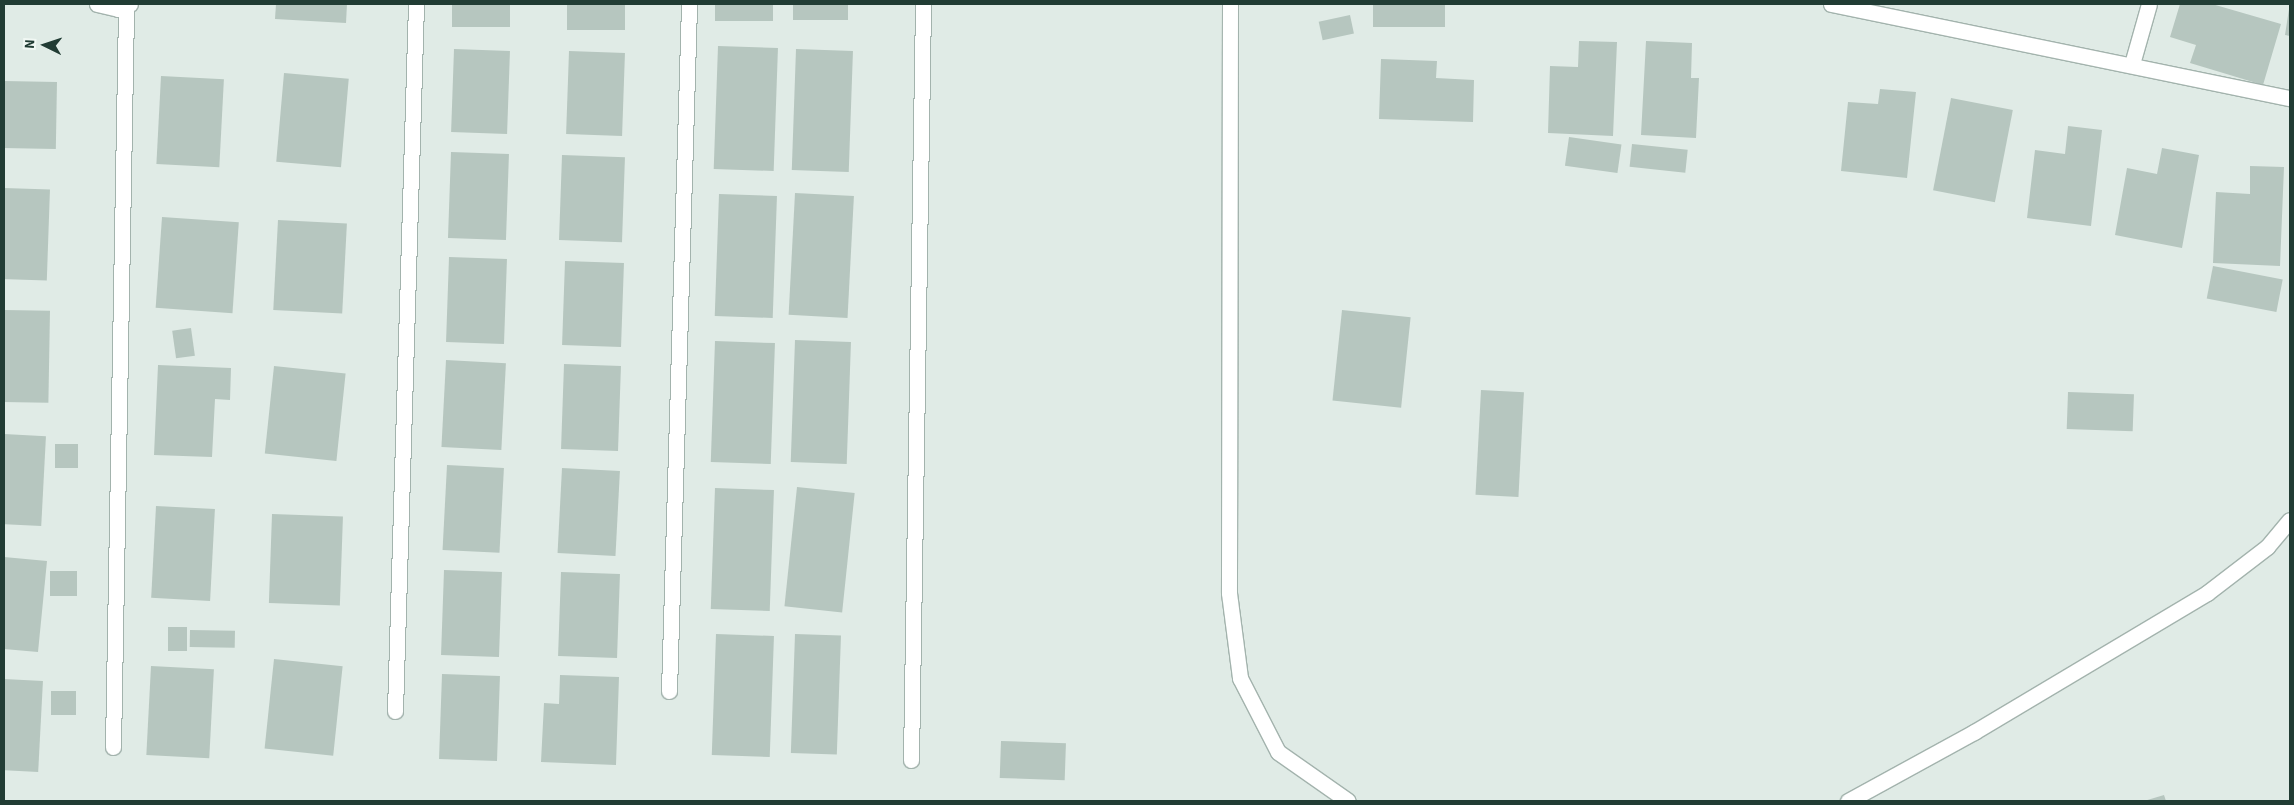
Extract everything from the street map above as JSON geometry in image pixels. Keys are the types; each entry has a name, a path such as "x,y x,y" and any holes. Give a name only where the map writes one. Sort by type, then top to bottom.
{"street":[{"path":"96,4 110,9 128,5 113,747"},
{"path":"395,711 416,4"},
{"path":"668,691 689,4"},
{"path":"911,760 923,4"},
{"path":"1230,4 1229,593 1240,678 1278,752 1339,800"},
{"path":"1831,4 2132,64 2290,98"},
{"path":"2132,64 2150,4"},
{"path":"1848,801 1974,732 2207,593 2267,547 2290,520"}],"building":[{"path":"276,4 347,4 346,23 275,19"},
{"path":"452,4 510,4 510,27 452,27"},
{"path":"567,4 625,4 625,30 567,30"},
{"path":"715,4 773,4 773,21 715,21"},
{"path":"793,4 848,4 848,20 793,20"},
{"path":"1373,4 1445,4 1445,27 1373,27"},
{"path":"2180,4 2212,4 2281,24 2263,85 2190,63 2196,45 2170,37"},
{"path":"2290,9 2290,36 2285,35"},
{"path":"1350,15 1354,34 1323,40 1319,22"},
{"path":"1579,41 1617,42 1613,136 1548,133 1550,66 1578,67"},
{"path":"1646,41 1692,43 1691,78 1699,78 1696,138 1641,135"},
{"path":"718,46 778,48 774,171 714,169"},
{"path":"454,49 510,51 507,134 451,132"},
{"path":"796,49 853,51 849,172 792,170"},
{"path":"569,51 625,53 622,136 566,134"},
{"path":"1381,59 1437,61 1436,78 1474,80 1473,122 1379,119"},
{"path":"284,73 349,79 341,167 276,162"},
{"path":"161,76 224,79 219,167 156,164"},
{"path":"4,81 57,82 56,149 4,148"},
{"path":"1880,89 1916,92 1907,178 1841,171 1848,102 1878,104"},
{"path":"1951,98 2013,110 1995,202 1933,190"},
{"path":"2068,126 2102,130 2091,226 2027,218 2035,150 2065,154"},
{"path":"1569,137 1621,144 1617,173 1565,166"},
{"path":"1632,144 1688,150 1685,173 1630,167"},
{"path":"2162,148 2199,155 2182,248 2115,235 2127,168 2157,174"},
{"path":"451,152 509,154 506,240 448,238"},
{"path":"562,155 625,157 622,242 559,240"},
{"path":"2250,166 2284,167 2280,266 2213,263 2216,192 2250,194"},
{"path":"4,188 50,190 47,281 4,279"},
{"path":"795,193 854,196 848,318 789,315"},
{"path":"719,194 777,196 773,318 715,316"},
{"path":"162,217 239,222 232,313 156,308"},
{"path":"278,220 347,224 342,313 273,310"},
{"path":"449,257 507,259 504,344 446,342"},
{"path":"565,261 624,263 621,347 562,345"},
{"path":"2213,266 2283,280 2276,312 2207,298"},
{"path":"4,310 50,311 48,403 4,402"},
{"path":"1342,310 1411,317 1401,408 1332,401"},
{"path":"191,328 195,356 176,358 172,331"},
{"path":"795,340 851,342 847,464 791,462"},
{"path":"715,341 775,343 771,464 711,462"},
{"path":"446,360 506,363 501,450 441,447"},
{"path":"564,364 621,366 618,451 561,449"},
{"path":"158,365 231,368 230,400 215,399 212,457 154,455"},
{"path":"274,366 346,374 336,461 265,454"},
{"path":"1481,390 1524,392 1518,497 1476,495"},
{"path":"2068,392 2134,394 2133,431 2067,429"},
{"path":"4,434 46,436 41,526 4,524"},
{"path":"55,444 78,444 78,468 55,468"},
{"path":"447,465 504,468 499,553 443,550"},
{"path":"562,468 620,471 615,556 558,553"},
{"path":"797,487 855,493 842,612 784,606"},
{"path":"715,488 774,490 770,611 711,609"},
{"path":"156,506 215,509 210,601 151,598"},
{"path":"272,514 343,516 340,605 269,603"},
{"path":"4,557 47,561 38,652 4,649"},
{"path":"444,570 502,572 499,657 441,655"},
{"path":"50,571 77,571 77,596 50,596"},
{"path":"561,572 620,574 617,658 558,656"},
{"path":"168,627 187,627 187,651 168,651"},
{"path":"190,630 235,631 235,648 190,647"},
{"path":"716,634 774,636 770,757 712,755"},
{"path":"795,634 841,636 837,755 791,753"},
{"path":"274,659 343,666 333,756 265,749"},
{"path":"151,666 214,669 209,758 146,755"},
{"path":"442,674 500,676 497,761 439,759"},
{"path":"560,675 619,677 616,765 541,762 544,703 559,704"},
{"path":"4,679 43,681 38,772 4,770"},
{"path":"51,691 76,691 76,715 51,715"},
{"path":"1001,741 1066,743 1065,780 1000,778"},
{"path":"2164,795 2166,801 2144,801"}]}
